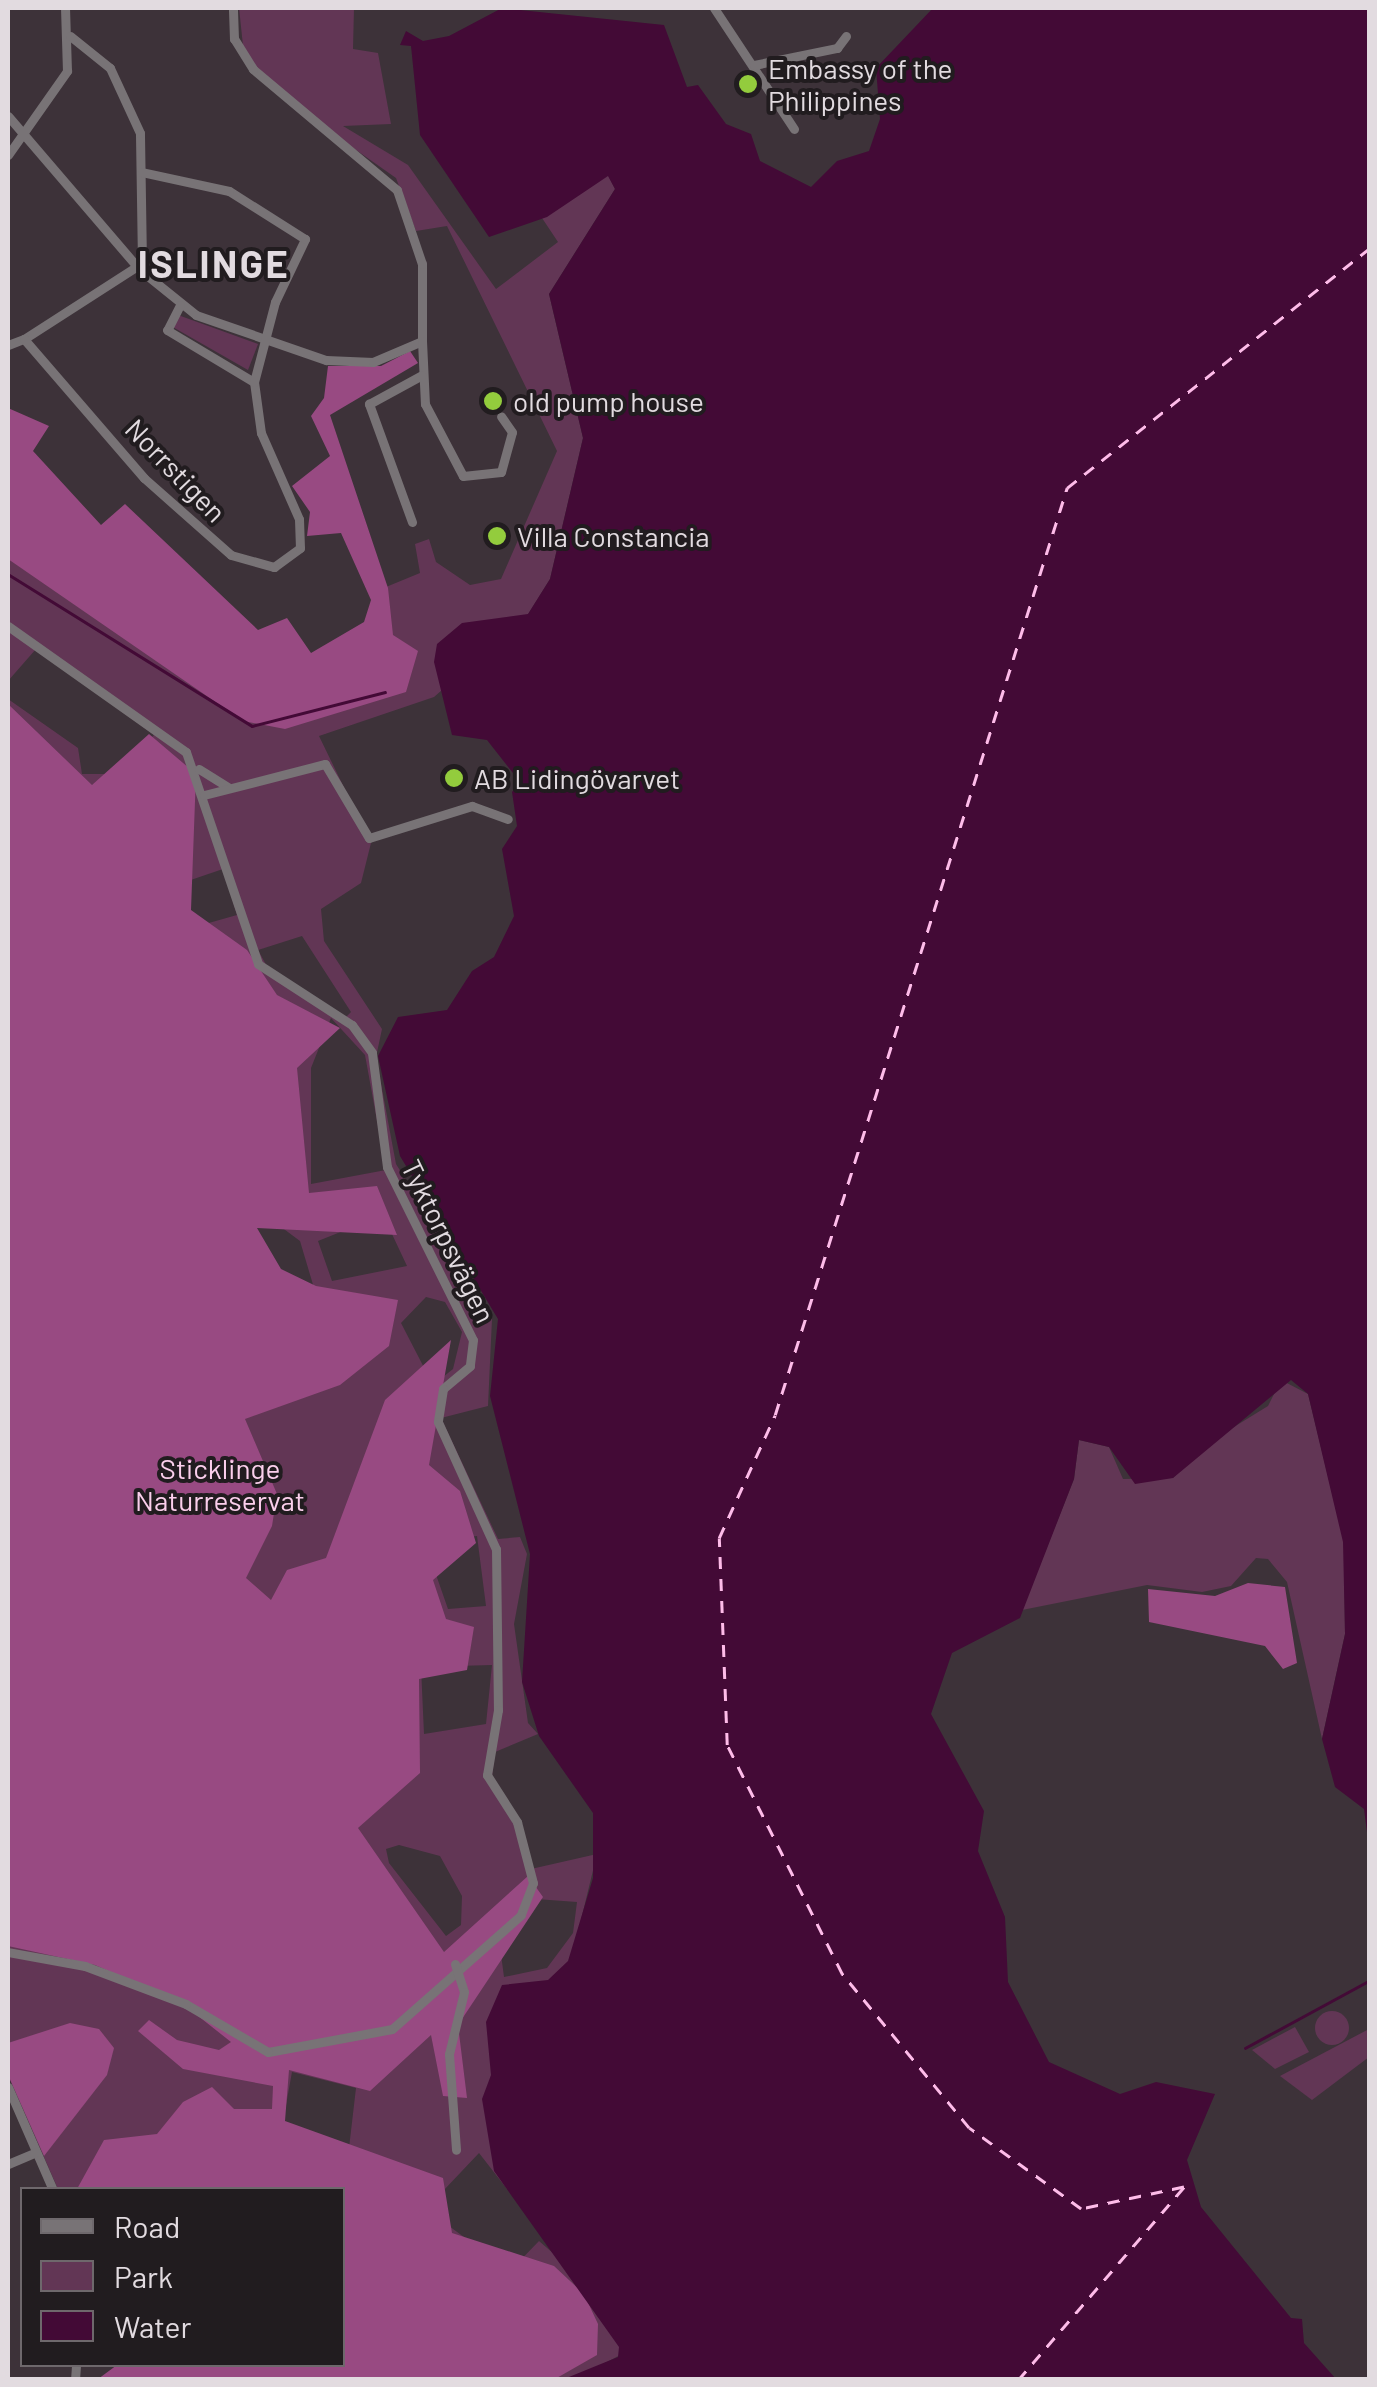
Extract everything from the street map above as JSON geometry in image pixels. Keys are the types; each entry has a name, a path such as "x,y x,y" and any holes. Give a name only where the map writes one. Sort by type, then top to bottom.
{"street":[{"path":"8,155 67,71 70,36 65,8"},
{"path":"233,8 234,39 252,69 396,190 422,264 422,375 438,434 463,476 501,472 512,432 501,416"},
{"path":"714,8 794,128"},
{"path":"70,36 119,82 140,133 139,269"},
{"path":"754,65 838,48 846,36"},
{"path":"8,116 139,269 180,305 266,340 365,362 422,341"},
{"name":"Norrstigen","path":"24,340 191,524 231,555 274,567 300,548 302,528 260,433 254,382 266,340 304,246 300,231 229,191 142,172"},
{"path":"8,345 24,340 139,269"},
{"path":"180,305 167,330 254,382"},
{"path":"412,522 369,404 422,375"},
{"name":"Tyktorpsvägen","path":"8,626 164,733 196,767 258,964 352,1025 372,1053 387,1167 473,1340 470,1366 444,1389 438,1422 496,1550 498,1710 487,1774 517,1822 533,1884 521,1915 455,1964 375,2038 268,2052 170,1998 85,1966 8,1952"},
{"path":"204,795 325,764 369,838 472,806 508,820"},
{"path":"196,767 231,788"},
{"path":"455,1964 464,1992 448,2054 456,2150"},
{"path":"8,2087 51,2187"},
{"path":"8,2164 36,2152"}],"green space":[{"name":"Sticklinge Naturreservat","path":"239,8 354,8 353,49 378,53 391,124 343,126 408,165 496,289 558,242 540,215 608,175 615,189 549,294 583,438 550,579 527,616 434,697 319,736 371,843 361,883 321,909 324,941 382,1029 376,1057 396,1164 492,1319 488,1406 441,1418 498,1539 520,1537 527,1554 514,1624 528,1723 538,1734 495,1752 492,1776 517,1817 531,1869 597,1854 571,1961 547,1984 517,1990 507,2189 479,2153 426,2209 510,2271 539,2241 584,2280 624,2353 575,2379 110,2379 345,2367 345,2187 57,2187 8,2075 8,699 78,748 82,774 115,774 154,735 36,649 8,681 8,435 134,558 298,657 390,640 386,587 420,573 415,544 429,539 436,562 470,585 501,579 557,451 447,226 416,231 396,178 302,112 244,55","holes":["223,869 237,915 191,928 179,884","302,936 351,1012 346,1017 270,972 258,950","331,1018 365,1055 386,1170 311,1184 311,1068","265,1215 300,1241 314,1288 237,1254","383,1215 407,1266 332,1281 318,1241","426,1297 445,1302 462,1332 453,1369 433,1385 401,1323","477,1536 486,1606 448,1609 425,1543","492,1665 486,1724 424,1734 421,1667","399,1845 440,1856 462,1896 461,1925 446,1936 389,1863 386,1849","536,1899 577,1902 573,1933 547,1968 504,1977 499,1939","292,2072 356,2088 349,2148 283,2122"]},
{"path":"178,315 258,344 248,370 171,326"},
{"path":"410,351 418,363 330,415 388,588 393,635 418,651 406,692 285,729 243,721 8,559 8,408 49,426 33,451 101,525 125,504 258,630 287,618 311,653 364,622 371,600 341,533 307,536 310,512 292,486 330,456 311,416 324,398 328,366 381,366"},
{"name":"Sticklinge Naturreservat","path":"8,704 92,785 149,734 196,774 191,910 247,950 277,995 340,1028 297,1068 309,1193 377,1186 397,1235 257,1228 281,1269 316,1286 398,1300 389,1346 340,1385 245,1419 277,1494 272,1526 246,1578 271,1600 287,1570 326,1558 385,1400 451,1340 429,1465 460,1491 476,1543 433,1580 446,1619 474,1627 467,1670 419,1679 420,1773 358,1828 444,1952 528,1876 543,1897 458,2025 467,2098 443,2096 431,2035 370,2091 289,2070 285,2121 443,2178 452,2233 554,2266 584,2294 598,2324 597,2355 555,2379 98,2379 114,2367 345,2367 345,2187 78,2187 104,2140 157,2134 183,2102 212,2087 234,2109 272,2109 273,2086 183,2069 138,2031 149,2020 177,2040 219,2050 231,2042 183,2004 95,1965 8,1946"},
{"path":"1281,1380 1308,1394 1344,1542 1345,1634 1322,1739 1287,1582 1268,1559 1256,1558 1231,1586 1202,1592 1147,1585 1022,1610 1074,1479 1079,1440 1109,1447 1123,1479 1173,1478 1203,1446 1268,1406"},
{"path":"1248,1583 1285,1587 1297,1663 1283,1669 1265,1646 1149,1622 1148,1589 1215,1596"},
{"path":"1332,2011 1344,2016 1349,2028 1344,2040 1332,2045 1320,2040 1315,2028 1320,2016"},
{"path":"70,2023 99,2029 114,2048 107,2075 44,2156 8,2075 8,2043"},
{"path":"1295,2027 1309,2052 1275,2069 1252,2050"},
{"path":"1369,2029 1369,2057 1312,2100 1280,2076"}],"water":[{"path":"502,8 664,25 687,87 698,85 726,124 751,134 760,161 811,187 837,161 869,151 880,119 876,68 933,8 1369,8 1369,1848 1364,1809 1335,1787 1322,1739 1345,1634 1343,1542 1308,1394 1291,1380 1173,1478 1135,1484 1109,1447 1079,1440 1074,1479 1020,1618 952,1653 931,1714 984,1811 978,1851 1005,1917 1008,1982 1049,2062 1120,2094 1156,2082 1215,2094 1187,2160 1201,2207 1291,2318 1302,2319 1304,2343 1336,2379 564,2379 618,2357 619,2347 494,2171 482,2099 491,2075 486,2022 502,1985 548,1980 568,1961 593,1878 593,1813 539,1736 522,1682 530,1554 490,1396 498,1319 400,1156 378,1056 398,1017 447,1010 472,971 494,957 514,916 502,849 517,826 512,792 520,782 487,740 452,735 434,662 437,644 462,623 528,614 550,579 583,438 549,294 615,189 608,176 547,217 489,237 420,135 411,46 400,45 406,31 423,41 449,36"}],"waterway":[{"path":"8,574 252,726 385,692"},
{"path":"1245,2048 1370,1980"}],"ferry route":[{"path":"1018,2380 1184,2187 1081,2209 969,2128 842,1974 727,1745 719,1538 775,1415 1067,488 1370,248"}],"place":[{"name":"Embassy of the Philippines","path":"748,84"},
{"name":"old pump house","path":"493,401"},
{"name":"Villa Constancia","path":"497,536"},
{"name":"AB Lidingövarvet","path":"454,778"}],"district":[{"name":"ISLINGE","path":"214,264"}]}
